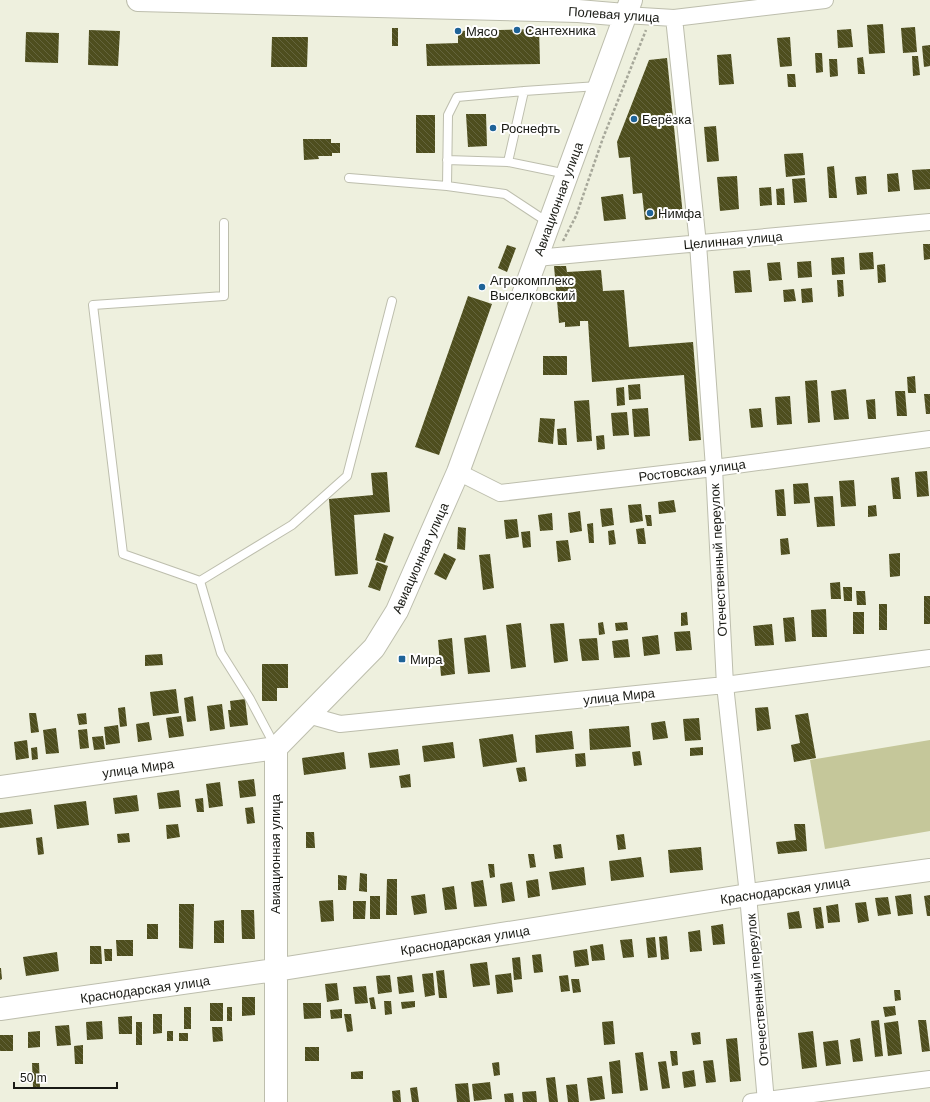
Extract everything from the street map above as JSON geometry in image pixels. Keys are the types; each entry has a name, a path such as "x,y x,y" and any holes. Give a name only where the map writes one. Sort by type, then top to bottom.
{"main road":[{"name":"Полевая улица","path":"138,0 628,7"},
{"name":"Авиационная улица","path":"276,1102 276,748 374,648 397,611 458,472 546,257 549,223 628,7"},
{"name":"улица Мира","path":"0,787 276,748"},
{"name":"Краснодарская улица","path":"0,1009 275,970 748,895 930,870"}],"street":[{"name":"Полевая улица","path":"628,7 652,17 674,18 825,0"},
{"name":"Отечественный переулок","path":"674,18 698,244 714,468 725,686 748,895 761,1101"},
{"name":"Целинная улица","path":"546,257 930,222"},
{"name":"Ростовская улица","path":"458,472 500,493 714,468 930,439"},
{"name":"улица Мира","path":"308,715 340,724 725,686 930,658"},
{"path":"761,1101 930,1079"}],"lane":[{"path":"447,186 448,115 457,97 599,86"},
{"path":"508,162 524,91"},
{"path":"447,160 508,162 567,174"},
{"path":"349,178 447,186 505,194 549,223"},
{"path":"200,581 123,554 93,305 224,296 224,223"},
{"path":"200,581 292,525 347,476 392,301"},
{"path":"200,581 221,653 250,699 276,748"}],"path":[{"path":"546,257 576,216 602,138 652,17"}],"green space":[{"path":"930,740 930,831 825,849 810,760"}],"building":[{"path":"883,24 885,53 869,54 867,25"},
{"path":"915,27 917,52 903,53 901,28"},
{"path":"392,28 398,28 398,46 392,46"},
{"path":"539,29 540,64 427,66 426,44 458,43 458,31"},
{"path":"851,29 853,47 838,48 837,30"},
{"path":"89,30 120,31 118,66 88,65"},
{"path":"26,32 59,33 58,63 25,62"},
{"path":"272,37 308,37 307,67 271,67"},
{"path":"790,37 792,66 780,67 777,38"},
{"path":"930,45 930,66 924,67 922,46"},
{"path":"815,53 822,53 823,72 816,73"},
{"path":"731,54 734,84 719,85 717,55"},
{"path":"912,56 918,56 920,75 913,76"},
{"path":"863,57 865,74 858,74 857,58"},
{"path":"667,58 683,216 645,220 642,193 633,194 630,157 619,158 617,142 649,60"},
{"path":"829,59 837,59 838,76 830,77"},
{"path":"787,74 795,74 796,87 788,87"},
{"path":"466,114 486,114 487,146 468,147"},
{"path":"416,115 435,115 435,153 416,153"},
{"path":"716,126 719,161 707,162 704,127"},
{"path":"303,139 331,139 331,143 340,143 340,153 332,153 332,156 318,156 319,159 304,160"},
{"path":"803,153 805,175 786,177 784,154"},
{"path":"834,166 837,198 829,198 827,167"},
{"path":"930,169 930,189 914,190 912,170"},
{"path":"898,173 900,191 888,192 887,174"},
{"path":"737,176 739,209 720,211 717,177"},
{"path":"866,176 867,194 857,195 855,177"},
{"path":"805,178 807,202 794,203 792,179"},
{"path":"771,187 772,205 760,206 759,188"},
{"path":"784,188 785,205 777,205 776,189"},
{"path":"623,194 626,219 604,221 601,197"},
{"path":"923,244 930,244 930,259 924,260"},
{"path":"507,245 516,248 507,272 498,268"},
{"path":"873,252 874,269 860,270 859,253"},
{"path":"844,257 845,274 832,275 831,258"},
{"path":"811,261 812,277 798,278 797,262"},
{"path":"780,262 782,280 769,281 767,263"},
{"path":"885,264 886,282 878,283 877,265"},
{"path":"554,266 566,266 567,272 601,270 603,291 624,290 629,347 693,342 701,440 689,441 684,375 592,382 588,321 580,321 580,326 565,327 565,322 559,323"},
{"path":"750,270 752,292 735,293 733,271"},
{"path":"837,280 843,280 844,296 838,297"},
{"path":"812,288 813,302 802,303 801,289"},
{"path":"794,289 796,301 784,302 783,290"},
{"path":"468,296 492,304 439,455 415,447"},
{"path":"543,356 567,356 567,375 543,375"},
{"path":"915,376 916,393 908,393 907,377"},
{"path":"817,380 820,422 808,423 805,381"},
{"path":"640,384 641,399 629,400 628,385"},
{"path":"624,387 625,405 617,406 616,388"},
{"path":"846,389 849,419 834,420 831,391"},
{"path":"895,391 905,391 907,416 897,416"},
{"path":"924,394 930,394 930,414 926,414"},
{"path":"790,396 792,424 777,425 775,397"},
{"path":"875,399 876,419 868,419 866,400"},
{"path":"589,400 592,441 577,442 574,401"},
{"path":"648,408 650,436 634,437 632,409"},
{"path":"761,408 763,427 751,428 749,409"},
{"path":"627,412 629,435 613,436 611,413"},
{"path":"540,418 555,419 553,444 538,442"},
{"path":"566,428 567,445 558,445 557,429"},
{"path":"604,435 605,449 597,450 596,436"},
{"path":"927,471 929,496 917,497 915,472"},
{"path":"387,472 390,512 354,515 358,574 335,576 329,499 373,495 371,473"},
{"path":"899,477 901,499 893,499 891,478"},
{"path":"854,480 856,506 841,507 839,481"},
{"path":"808,483 810,503 794,504 793,484"},
{"path":"784,489 786,516 777,516 775,490"},
{"path":"833,496 835,526 817,527 814,497"},
{"path":"674,500 676,512 659,514 658,502"},
{"path":"641,504 643,521 630,523 628,505"},
{"path":"876,505 877,516 868,517 868,506"},
{"path":"612,508 614,525 602,527 600,509"},
{"path":"580,511 582,531 570,533 568,513"},
{"path":"552,513 553,530 540,531 538,515"},
{"path":"645,515 651,515 652,526 647,526"},
{"path":"517,519 519,537 506,539 504,520"},
{"path":"593,523 594,543 589,543 587,524"},
{"path":"458,527 466,528 465,550 457,549"},
{"path":"644,528 646,544 638,544 636,529"},
{"path":"614,530 616,544 609,545 608,531"},
{"path":"530,531 531,547 523,548 521,532"},
{"path":"384,533 394,537 385,563 375,560"},
{"path":"788,538 790,554 781,555 780,539"},
{"path":"568,540 571,560 558,562 556,541"},
{"path":"444,553 456,559 446,580 434,574"},
{"path":"900,553 900,576 890,577 889,554"},
{"path":"490,554 494,588 483,590 479,555"},
{"path":"377,562 388,566 380,591 368,587"},
{"path":"840,582 841,599 831,599 830,583"},
{"path":"843,587 852,587 852,601 844,601"},
{"path":"856,591 865,591 866,605 857,605"},
{"path":"924,596 930,596 930,624 924,624"},
{"path":"879,604 887,604 887,630 879,630"},
{"path":"826,609 827,637 812,637 811,610"},
{"path":"687,612 688,625 681,626 681,613"},
{"path":"853,612 864,612 864,634 853,634"},
{"path":"794,617 796,641 785,642 783,618"},
{"path":"603,622 605,634 599,635 598,623"},
{"path":"627,622 628,630 616,631 615,623"},
{"path":"521,623 526,667 511,669 506,625"},
{"path":"564,623 568,661 554,663 550,624"},
{"path":"772,624 774,645 755,646 753,626"},
{"path":"690,631 692,650 676,651 674,632"},
{"path":"486,635 490,672 468,674 464,638"},
{"path":"658,635 660,654 644,656 642,637"},
{"path":"452,638 455,674 441,676 438,640"},
{"path":"597,638 599,660 582,661 579,639"},
{"path":"628,639 630,657 614,658 612,641"},
{"path":"162,654 163,665 145,666 145,655"},
{"path":"262,664 288,664 288,688 277,688 277,701 262,701"},
{"path":"176,689 179,713 153,716 150,692"},
{"path":"193,696 196,721 187,722 184,698"},
{"path":"245,699 248,725 230,727 228,710 231,710 230,701"},
{"path":"222,704 225,729 210,731 207,706"},
{"path":"125,707 127,726 120,727 118,708"},
{"path":"768,707 771,729 757,731 755,708"},
{"path":"29,713 36,713 39,732 31,733"},
{"path":"86,713 87,724 79,725 77,714"},
{"path":"808,713 816,758 794,762 791,745 800,743 795,715"},
{"path":"181,716 184,736 169,738 166,718"},
{"path":"699,718 701,740 685,741 683,719"},
{"path":"665,721 668,738 653,740 651,723"},
{"path":"149,722 152,740 138,742 136,724"},
{"path":"118,725 120,743 106,745 104,727"},
{"path":"629,726 631,747 590,750 589,729"},
{"path":"56,728 59,753 46,754 43,730"},
{"path":"87,729 89,748 80,749 78,730"},
{"path":"572,731 574,749 536,753 535,735"},
{"path":"513,734 517,762 483,767 479,739"},
{"path":"103,736 105,749 94,750 92,737"},
{"path":"27,740 29,758 16,760 14,742"},
{"path":"453,742 455,758 424,762 422,746"},
{"path":"37,747 38,759 32,760 31,748"},
{"path":"703,747 703,755 690,756 690,748"},
{"path":"398,749 400,765 370,768 368,753"},
{"path":"640,751 642,765 634,766 632,752"},
{"path":"344,752 346,769 304,775 302,758"},
{"path":"585,753 586,766 576,767 575,754"},
{"path":"525,767 527,781 519,782 516,768"},
{"path":"410,774 411,787 401,788 399,776"},
{"path":"254,779 256,796 240,798 238,781"},
{"path":"220,782 223,806 209,808 206,784"},
{"path":"179,790 181,807 159,809 157,793"},
{"path":"137,795 139,811 115,814 113,798"},
{"path":"203,798 204,812 197,812 195,799"},
{"path":"86,801 89,825 57,829 54,805"},
{"path":"253,807 255,823 247,824 245,808"},
{"path":"31,809 33,824 0,828 0,813"},
{"path":"178,824 180,837 167,839 166,825"},
{"path":"794,824 805,824 807,851 778,854 776,842 796,840"},
{"path":"306,832 314,832 315,848 306,848"},
{"path":"129,833 130,842 118,843 117,834"},
{"path":"624,834 626,849 618,850 616,835"},
{"path":"42,837 44,854 38,855 36,838"},
{"path":"561,844 563,858 555,859 553,845"},
{"path":"701,847 703,870 670,873 668,850"},
{"path":"528,854 534,854 536,867 530,868"},
{"path":"641,857 644,877 611,881 609,861"},
{"path":"488,864 494,864 495,877 490,878"},
{"path":"584,867 586,885 552,890 549,872"},
{"path":"360,873 367,874 367,892 359,891"},
{"path":"338,875 347,876 346,890 338,890"},
{"path":"387,879 397,879 397,915 386,915"},
{"path":"538,879 540,896 528,898 526,881"},
{"path":"483,880 487,906 474,907 471,882"},
{"path":"512,882 515,901 502,903 500,884"},
{"path":"454,886 457,909 445,910 442,888"},
{"path":"425,894 427,913 414,915 411,896"},
{"path":"911,894 913,914 898,916 895,896"},
{"path":"930,895 930,916 927,916 924,896"},
{"path":"370,896 380,896 380,919 370,919"},
{"path":"888,897 891,914 878,916 875,898"},
{"path":"333,900 334,921 321,922 319,901"},
{"path":"353,901 366,901 365,919 353,919"},
{"path":"866,902 869,921 858,923 855,903"},
{"path":"179,904 194,904 193,949 179,948"},
{"path":"838,904 840,922 828,923 826,906"},
{"path":"821,907 824,928 816,929 813,908"},
{"path":"241,910 254,910 255,939 242,939"},
{"path":"799,911 802,928 789,929 787,913"},
{"path":"224,920 224,943 214,943 214,921"},
{"path":"147,924 158,924 158,939 147,939"},
{"path":"723,924 725,944 713,945 711,926"},
{"path":"700,930 702,951 690,952 688,932"},
{"path":"667,936 669,959 661,960 659,937"},
{"path":"655,937 657,957 648,958 646,938"},
{"path":"632,939 634,957 623,958 620,940"},
{"path":"116,940 133,940 133,956 117,956"},
{"path":"603,944 605,960 592,961 590,946"},
{"path":"90,946 101,946 102,964 90,964"},
{"path":"104,949 112,949 112,961 105,961"},
{"path":"587,949 589,965 575,967 573,951"},
{"path":"57,952 59,971 26,976 23,957"},
{"path":"541,954 543,972 534,973 532,955"},
{"path":"520,957 522,979 514,980 512,958"},
{"path":"487,962 490,985 473,987 470,964"},
{"path":"0,968 2,979 0,980"},
{"path":"444,970 447,998 439,998 436,971"},
{"path":"433,973 435,995 425,997 422,974"},
{"path":"511,973 513,992 497,994 495,975"},
{"path":"390,975 392,992 378,994 376,976"},
{"path":"412,975 414,992 399,994 397,977"},
{"path":"568,975 570,991 561,992 559,976"},
{"path":"571,979 579,979 581,992 573,993"},
{"path":"337,983 339,1000 327,1002 325,984"},
{"path":"366,986 368,1003 355,1004 353,987"},
{"path":"894,990 900,990 901,1000 895,1001"},
{"path":"242,997 255,997 255,1015 242,1016"},
{"path":"374,997 376,1009 371,1009 369,998"},
{"path":"384,1001 391,1001 392,1014 385,1015"},
{"path":"415,1001 415,1007 402,1009 401,1002"},
{"path":"210,1003 223,1003 223,1021 210,1021"},
{"path":"303,1003 321,1003 321,1018 304,1019"},
{"path":"895,1006 896,1015 885,1017 883,1007"},
{"path":"184,1007 191,1007 191,1029 184,1029"},
{"path":"227,1007 232,1007 232,1021 227,1021"},
{"path":"342,1009 342,1018 331,1019 330,1010"},
{"path":"153,1014 162,1014 162,1033 153,1034"},
{"path":"344,1014 351,1014 353,1031 347,1032"},
{"path":"132,1016 132,1034 119,1034 118,1017"},
{"path":"879,1020 883,1056 875,1057 871,1021"},
{"path":"918,1020 926,1020 930,1051 922,1052"},
{"path":"102,1021 103,1039 87,1040 86,1022"},
{"path":"613,1021 615,1044 604,1045 602,1022"},
{"path":"898,1021 902,1054 888,1056 884,1023"},
{"path":"136,1022 142,1022 142,1045 136,1045"},
{"path":"69,1025 71,1045 57,1046 55,1026"},
{"path":"212,1027 222,1027 223,1041 213,1042"},
{"path":"40,1031 40,1047 28,1048 28,1032"},
{"path":"167,1031 173,1031 173,1041 167,1041"},
{"path":"813,1031 817,1067 802,1069 798,1033"},
{"path":"700,1032 701,1044 693,1045 691,1033"},
{"path":"179,1033 188,1033 188,1041 179,1041"},
{"path":"0,1035 13,1035 13,1051 0,1051"},
{"path":"737,1038 741,1081 730,1082 726,1039"},
{"path":"860,1038 863,1061 853,1062 850,1040"},
{"path":"838,1040 841,1064 826,1066 823,1042"},
{"path":"83,1045 83,1064 75,1064 74,1046"},
{"path":"305,1047 319,1047 319,1061 305,1061"},
{"path":"670,1051 677,1051 678,1065 672,1066"},
{"path":"643,1052 648,1090 640,1091 635,1053"},
{"path":"620,1060 623,1093 612,1094 609,1062"},
{"path":"713,1060 716,1082 706,1083 703,1061"},
{"path":"666,1061 670,1088 662,1089 658,1062"},
{"path":"499,1062 500,1075 494,1076 492,1063"},
{"path":"32,1063 39,1063 40,1087 33,1087"},
{"path":"694,1070 696,1086 684,1088 682,1072"},
{"path":"363,1071 363,1079 351,1079 351,1072"},
{"path":"602,1076 605,1099 590,1101 587,1078"},
{"path":"555,1077 558,1102 549,1102 546,1078"},
{"path":"490,1082 492,1099 474,1101 472,1084"},
{"path":"468,1083 470,1102 457,1102 455,1084"},
{"path":"577,1084 579,1102 568,1102 566,1085"},
{"path":"417,1087 419,1102 412,1102 410,1088"},
{"path":"400,1090 401,1102 393,1102 392,1091"},
{"path":"536,1091 537,1102 523,1102 522,1092"},
{"path":"513,1093 514,1102 505,1102 504,1094"}],"place":[{"name":"Сантехника","path":"517,30"},
{"name":"Мясо","path":"458,31"},
{"name":"Берёзка","path":"634,119"},
{"name":"Роснефть","path":"493,128"},
{"name":"Нимфа","path":"650,213"},
{"name":"Агрокомплекс Выселковский","path":"482,287"},
{"name":"Мира","path":"402,659"}]}
